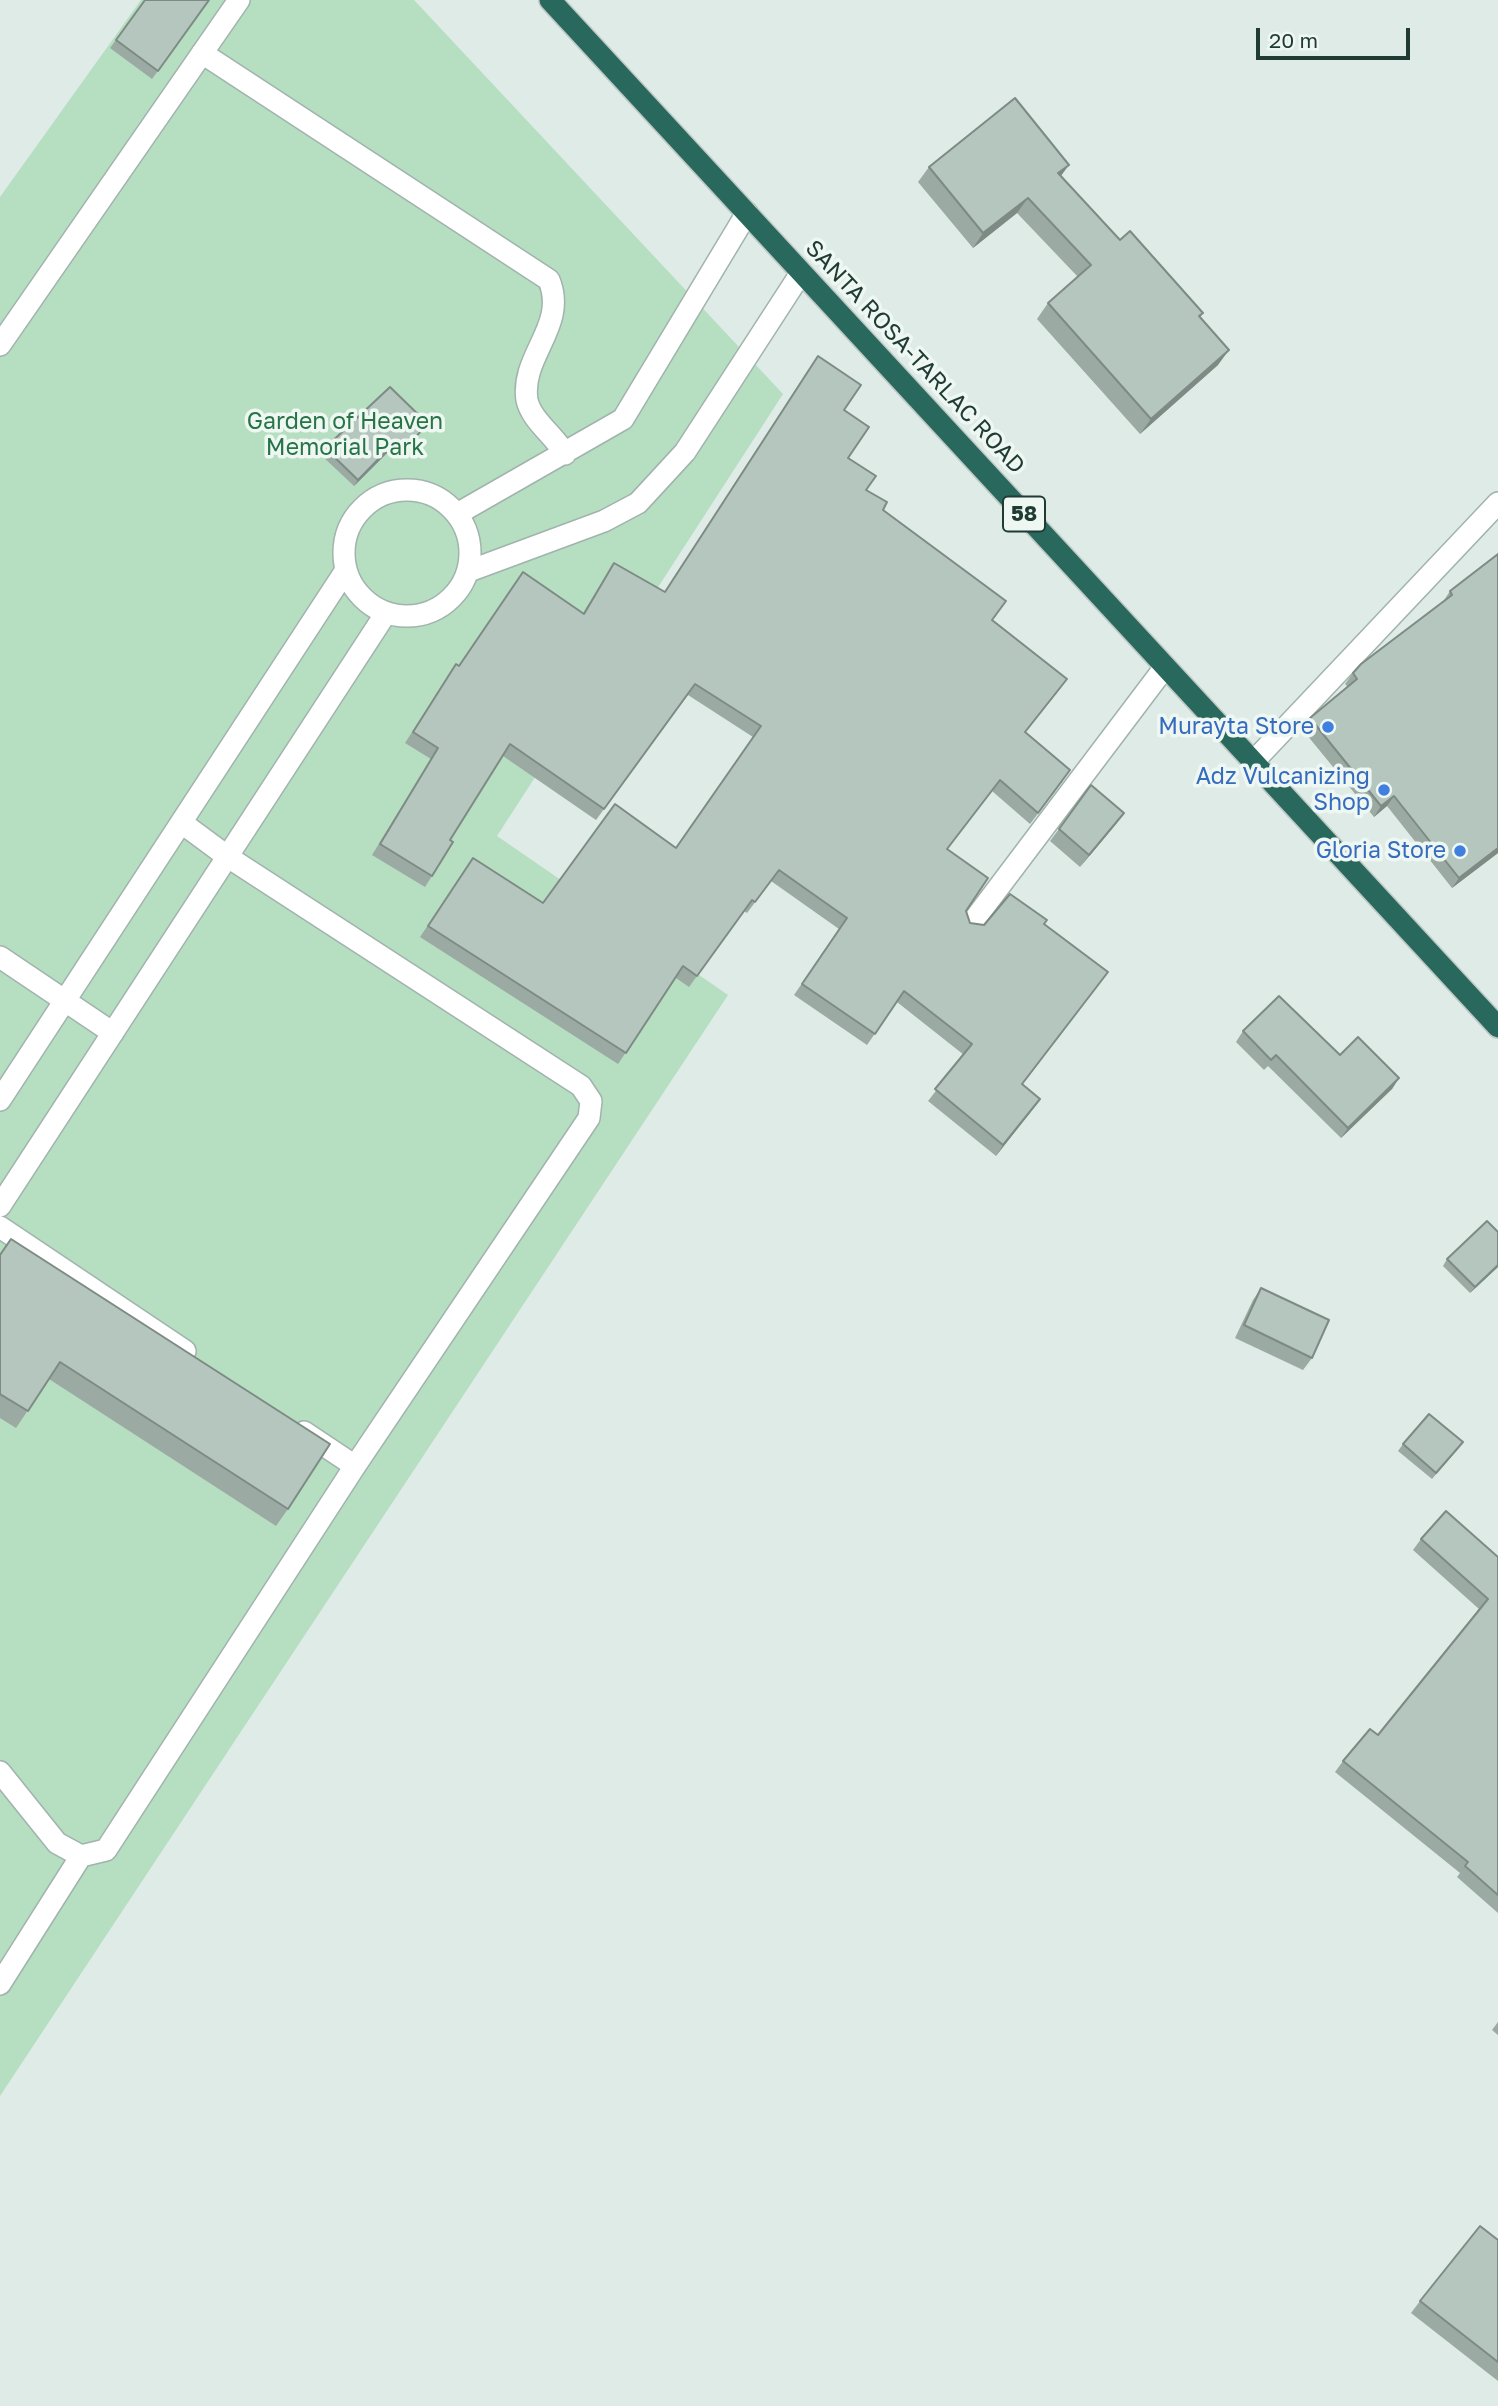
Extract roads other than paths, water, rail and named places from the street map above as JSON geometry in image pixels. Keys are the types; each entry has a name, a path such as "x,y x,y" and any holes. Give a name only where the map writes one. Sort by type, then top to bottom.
{"highway":[{"name":"SANTA ROSA-TARLAC ROAD","path":"550,0 1498,1027"}],"street":[{"path":"0,345 239,0"},
{"path":"202,52 549,280 555,295 555,310 528,377 527,402 565,454"},
{"path":"457,514 623,419 747,213"},
{"path":"469,571 604,522 638,503 685,452 802,273"},
{"path":"400,491 421,492 441,500 457,514 470,541 469,571 457,594 437,610 412,617 386,613 361,596 346,570 344,549 349,528 361,510 379,497 400,491"},
{"path":"1254,761 1498,503"},
{"path":"0,1100 346,570"},
{"path":"0,1206 386,613"},
{"path":"971,924 1165,667"},
{"path":"0,1772 57,1843 81,1856 106,1850 355,1466 589,1118 592,1101 581,1086 228,857 181,823"},
{"path":"0,957 114,1033"},
{"path":"0,1227 206,1366"},
{"path":"286,1420 355,1466"},
{"path":"0,1984 81,1856"}],"place":[{"name":"Murayta Store","path":"1328,727"},
{"name":"Adz Vulcanizing Shop","path":"1384,790"},
{"name":"Gloria Store","path":"1460,851"}],"park label":[{"name":"Garden of Heaven Memorial Park","path":"345,435"}]}
